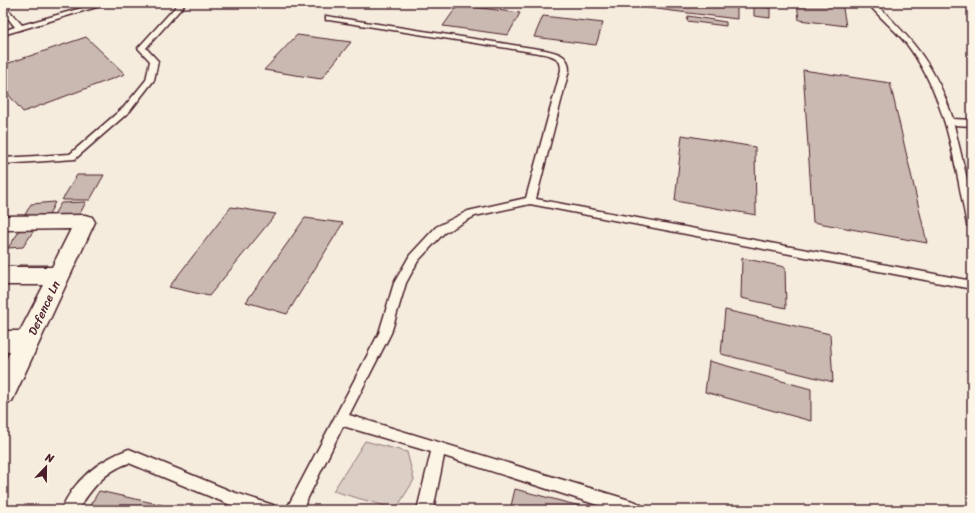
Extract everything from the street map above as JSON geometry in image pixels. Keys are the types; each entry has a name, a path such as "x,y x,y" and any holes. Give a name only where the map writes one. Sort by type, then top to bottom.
{"street":[{"name":"Defence Ln","path":"3,223 85,222 3,393"},
{"path":"3,276 59,276"},
{"path":"3,341 28,341"}],"lane":[{"path":"3,33 107,3"},
{"path":"3,161 72,157 89,144 127,109 150,80 154,61 142,48 183,3"},
{"path":"871,3 913,47 937,86 950,122 972,225"},
{"path":"969,3 972,6"},
{"path":"3,7 20,28"},
{"path":"329,18 545,52 560,56 565,63 565,70 530,201"},
{"path":"950,122 972,123"},
{"path":"294,510 385,333 400,283 414,258 440,230 472,213 530,201 972,285"},
{"path":"340,419 439,448 636,510"},
{"path":"424,510 439,448"},
{"path":"69,510 88,481 100,469 114,461 129,456 233,499 268,510"}],"shaded area":[{"path":"365,441 407,452 414,480 396,509 333,491"}],"building":[{"path":"641,3 737,3 737,19 640,7"},
{"path":"797,3 842,3 846,26 799,20"},
{"path":"458,5 520,13 508,35 443,26"},
{"path":"754,6 770,8 770,18 754,16"},
{"path":"543,16 603,23 596,45 534,37"},
{"path":"688,16 726,22 726,26 687,21"},
{"path":"297,35 351,42 321,79 264,70"},
{"path":"86,37 125,74 23,112 3,88 3,65"},
{"path":"803,70 890,83 927,243 813,222"},
{"path":"682,135 755,147 756,215 675,201"},
{"path":"77,175 104,175 90,200 62,200"},
{"path":"55,202 47,219 22,220 31,204"},
{"path":"86,202 77,219 51,219 61,203"},
{"path":"231,207 276,214 209,296 169,287"},
{"path":"305,218 343,223 287,314 246,302"},
{"path":"20,230 34,230 23,247 8,248"},
{"path":"742,258 785,267 786,308 741,298"},
{"path":"19,265 47,265 42,274 13,273"},
{"path":"725,310 830,334 833,382 721,354"},
{"path":"709,361 811,389 811,421 705,392"},
{"path":"515,489 595,510 510,510"},
{"path":"99,491 185,510 87,510"}]}
